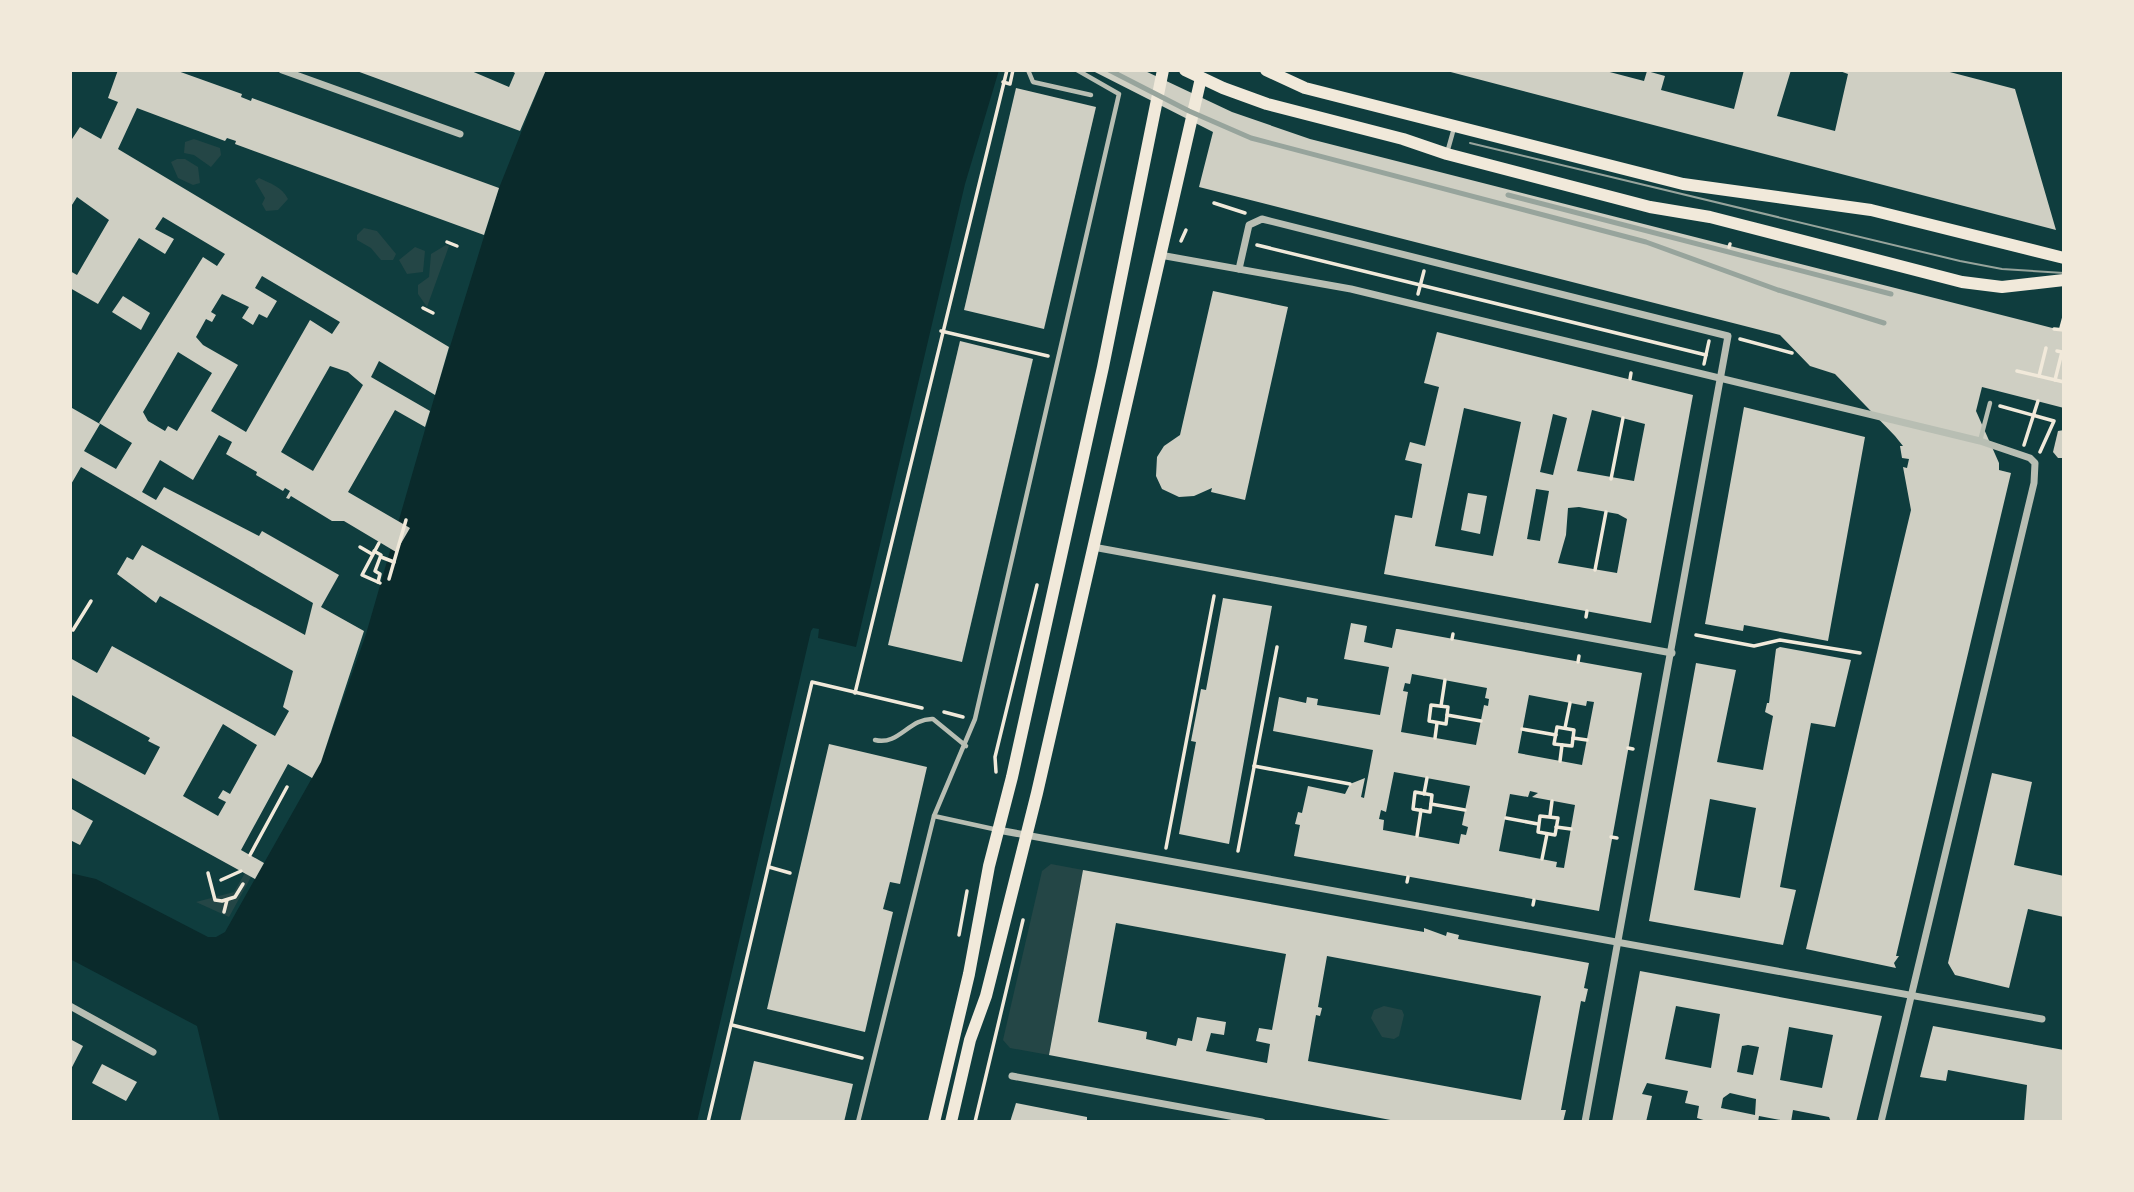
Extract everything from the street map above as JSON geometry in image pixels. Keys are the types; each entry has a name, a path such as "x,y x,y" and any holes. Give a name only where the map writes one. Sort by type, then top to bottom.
{"main road":[{"path":"934,1122 1103,367 1163,70"},
{"path":"1185,70 1268,104 1403,139 1447,154 1650,207 1710,217 1973,285 2002,287 2064,279"},
{"path":"1266,70 1306,88 1683,184 1871,210 2064,258"},
{"path":"951,1122 970,1040 986,996 1027,835 1201,78"}],"street":[{"path":"282,70 460,134"},
{"path":"1238,269 1249,225 1262,219 1728,336 1586,1122"},
{"path":"1159,255 1351,289 1415,304 1980,441 2035,463 2034,483 1881,1122"},
{"path":"1093,547 1672,653"},
{"path":"998,830 2042,1019"},
{"path":"70,1006 153,1052"},
{"path":"1012,1076 1262,1122"}],"lane":[{"path":"1028,70 1033,82 1091,95"},
{"path":"858,1122 934,816 966,746 975,719 1056,358 1119,94 1077,70"},
{"path":"1447,154 1454,127"},
{"path":"1980,441 1990,403"},
{"path":"875,740 891,740 915,722 926,719 941,723 966,746"},
{"path":"934,816 998,830"}],"path":[{"path":"855,692 941,331 1007,70"},
{"path":"1003,82 1010,83 1013,70"},
{"path":"1214,203 1262,219"},
{"path":"447,242 457,246"},
{"path":"1245,242 1706,355"},
{"path":"1415,304 1427,260"},
{"path":"422,308 433,313"},
{"path":"2054,329 2063,329 2064,317"},
{"path":"941,331 1056,358"},
{"path":"1728,336 1792,353"},
{"path":"2039,377 2046,348"},
{"path":"2055,380 2062,352 2057,351"},
{"path":"2017,372 2064,382"},
{"path":"1630,379 1631,373"},
{"path":"2021,456 2038,401"},
{"path":"1990,403 2054,421 2035,463"},
{"path":"1611,479 1623,418"},
{"path":"1595,570 1606,512"},
{"path":"389,579 406,520"},
{"path":"379,543 362,575 379,583 380,574 375,571 381,557"},
{"path":"360,547 394,562"},
{"path":"996,776 995,757 1038,584"},
{"path":"1163,861 1214,596"},
{"path":"73,631 92,601"},
{"path":"1696,635 1754,646 1780,640 1860,653"},
{"path":"1238,851 1277,647"},
{"path":"1440,706 1445,680"},
{"path":"708,1122 812,682 925,708"},
{"path":"1565,728 1570,703"},
{"path":"1431,705 1440,706 1448,707 1446,724 1429,721 1431,705"},
{"path":"937,711 975,719"},
{"path":"1447,715 1481,721"},
{"path":"1434,738 1437,723"},
{"path":"1557,727 1574,730 1572,746 1555,744 1556,736 1557,727"},
{"path":"1522,729 1556,736"},
{"path":"1573,738 1587,740"},
{"path":"1560,761 1563,745"},
{"path":"1254,766 1350,784"},
{"path":"1424,794 1427,778"},
{"path":"250,855 287,787"},
{"path":"1415,792 1424,794 1432,795 1430,812 1413,809 1415,792"},
{"path":"1549,817 1552,801"},
{"path":"1431,804 1465,810"},
{"path":"1417,836 1421,810"},
{"path":"1540,816 1558,818 1555,835 1538,832 1539,824 1540,816"},
{"path":"1506,818 1539,824"},
{"path":"1556,827 1571,829"},
{"path":"1542,859 1546,834"},
{"path":"769,867 790,873"},
{"path":"221,880 241,871"},
{"path":"208,873 215,900 235,897 243,884"},
{"path":"224,912 227,900"},
{"path":"975,1122 1025,910"},
{"path":"959,941 960,919"},
{"path":"732,1025 873,1061"}],"shaded area":[{"path":"546,70 999,70 965,184 856,647 818,638 819,629 813,628 811,631 697,1122 220,1122 197,1026 70,959 70,873 96,879 208,937 216,937 225,932 321,762 366,634 435,395 499,188"},
{"path":"194,139 220,148 221,155 211,167 194,155 184,153 185,142"},
{"path":"185,159 198,167 200,183 193,185 178,178 171,162"},
{"path":"259,178 279,188 288,199 278,210 266,211 262,204 265,198 255,181"},
{"path":"364,228 377,231 396,254 393,260 381,260 371,248 357,240 357,235"},
{"path":"446,245 449,246 427,307 418,294 418,285 429,277 431,254"},
{"path":"415,247 425,251 423,272 407,274 399,260"},
{"path":"1051,864 1083,870 1049,1055 1010,1048 1003,1040 1042,871"},
{"path":"245,873 251,877 229,917 196,902 234,892"},
{"path":"1384,1006 1402,1010 1404,1015 1399,1036 1394,1039 1382,1037 1371,1018 1374,1010"}],"building":[{"path":"118,70 175,70 242,94 241,97 251,101 252,98 499,188 484,235 235,144 236,141 227,138 225,141 137,108 118,149 449,347 435,395 379,361 371,377 430,411 425,427 395,410 348,492 410,528 396,552 344,521 332,521 291,496 286,498 290,491 285,488 283,491 226,454 232,442 219,435 193,480 160,460 142,492 156,500 164,487 259,536 262,531 339,575 321,607 364,631 321,762 312,778 288,764 241,850 264,863 255,879 70,777 70,735 145,775 160,747 148,741 150,738 70,694 70,658 97,673 112,646 275,736 289,711 283,707 293,671 160,596 156,603 117,574 127,557 133,560 142,545 305,635 313,603 81,467 70,486 72,408 100,424 84,451 116,469 132,443 99,423 203,257 217,266 225,254 163,217 155,229 174,239 165,254 139,238 98,304 70,288 70,271 77,275 109,220 77,197 70,208 70,142 80,127 101,139 118,102 108,98","holes":["262,276 340,322 332,334 310,320 246,432 211,411 238,365 203,345 196,337 206,319 212,322 216,315 211,312 222,294 249,307 242,318 253,325 259,314 267,318 277,301 255,288","178,352 212,373 177,431 168,426 165,431 148,421 143,412","330,366 348,372 363,385 313,471 281,452","223,724 257,745 230,794 223,790 218,798 226,802 218,816 183,796"]},
{"path":"354,70 469,70 509,87 515,73 510,70 546,70 520,131"},
{"path":"1091,70 1143,70 1232,112 1310,139 2064,331 2064,408 1982,387 1976,411 1999,463 1999,470 2011,473 1896,956 1899,956 1894,963 1896,968 1806,949 1911,510 1903,467 1907,468 1909,459 1902,458 1900,446 1903,446 1895,436 1835,374 1810,366 1780,335 1199,187 1213,132"},
{"path":"1443,70 1602,70 1644,81 1647,71 1665,76 1661,90 1734,109 1744,70 1791,70 1777,116 1835,131 1848,74 1837,70 1942,70 2015,89 2056,230"},
{"path":"1016,88 1096,107 1044,329 964,310"},
{"path":"1213,291 1288,307 1245,500 1211,492 1212,488 1194,496 1179,497 1162,489 1156,476 1157,457 1164,446 1180,435"},
{"path":"123,296 150,313 141,330 112,312"},
{"path":"1437,332 1693,395 1651,623 1384,574 1395,515 1412,518 1422,464 1405,460 1410,442 1425,446 1439,387 1424,383","holes":["1464,408 1521,422 1493,556 1435,546","1592,410 1645,424 1634,481 1577,471","1553,414 1567,418 1553,475 1540,472","1536,489 1549,491 1540,541 1527,539","1579,507 1618,514 1627,519 1617,573 1558,563 1566,535 1568,508"]},
{"path":"960,341 1033,359 962,662 888,645"},
{"path":"1744,407 1865,437 1828,641 1744,625 1743,631 1705,624"},
{"path":"2064,430 2064,458 2058,458 2053,452 2058,431"},
{"path":"1468,493 1487,496 1480,534 1461,530"},
{"path":"1223,598 1272,606 1229,844 1179,834 1196,742 1191,741 1201,689 1206,690"},
{"path":"1351,623 1367,626 1364,642 1392,648 1398,629 1642,673 1599,911 1294,856 1300,825 1295,824 1298,812 1302,813 1308,786 1345,794 1350,784 1365,778 1361,797 1364,798 1373,750 1273,731 1279,697 1306,703 1307,697 1318,699 1317,705 1380,715 1389,667 1344,659","holes":["1412,674 1487,688 1485,698 1489,699 1488,706 1484,705 1476,745 1401,732 1408,692 1403,691 1405,683 1410,684","1529,695 1586,706 1587,701 1594,702 1582,765 1518,753","1394,772 1470,786 1462,825 1468,827 1466,835 1461,834 1459,844 1383,830 1384,820 1379,819 1381,810 1386,812","1530,791 1538,793 1532,797 1575,805 1564,868 1556,867 1557,862 1499,851 1510,794 1528,797"]},
{"path":"1780,647 1851,660 1835,727 1811,723 1780,887 1796,890 1783,945 1649,921 1696,663 1736,670 1717,762 1763,770 1773,716 1765,712 1769,703 1776,649","holes":["1710,799 1756,808 1740,898 1694,890"]},
{"path":"829,744 927,767 900,884 890,882 883,909 893,912 865,1032 767,1009"},
{"path":"1992,773 2032,782 2014,865 2064,876 2064,917 2028,909 2009,988 1955,975 1948,963"},
{"path":"70,808 93,821 80,845 70,840"},
{"path":"1083,870 1424,932 1424,928 1446,936 1447,932 1459,935 1458,939 1589,963 1584,988 1588,989 1585,1002 1581,1001 1561,1110 1566,1110 1563,1122 1401,1122 1049,1055","holes":["1116,923 1286,954 1272,1030 1259,1028 1256,1041 1270,1044 1267,1063 1206,1051 1211,1033 1224,1035 1226,1022 1197,1017 1192,1041 1178,1038 1176,1046 1146,1039 1147,1032 1098,1022","1327,956 1541,996 1521,1100 1308,1061 1316,1015 1320,1016 1322,1008 1318,1007"]},
{"path":"1640,971 1882,1016 1856,1122 1831,1122 1829,1117 1793,1110 1791,1122 1759,1116 1758,1122 1710,1122 1697,1118 1699,1106 1685,1103 1688,1091 1647,1083 1642,1094 1652,1096 1646,1122 1612,1122","holes":["1676,1006 1720,1014 1711,1068 1665,1059","1789,1027 1833,1035 1822,1088 1780,1080","1742,1046 1759,1047 1753,1075 1737,1072","1730,1093 1756,1099 1755,1115 1721,1108 1723,1098"]},
{"path":"1933,1026 2064,1050 2064,1122 2024,1122 2027,1085 1948,1070 1946,1081 1920,1077"},
{"path":"70,1039 83,1046 70,1071"},
{"path":"754,1061 853,1084 844,1122 740,1122"},
{"path":"102,1064 137,1082 126,1101 92,1083"},
{"path":"1016,1103 1087,1117 1087,1122 1010,1122"}],"tram line":[{"path":"1470,143 1960,261 2002,269 2064,273"}],"railway":[{"path":"1109,70 1189,111 1251,138 1646,242 1778,290 1884,323"},
{"path":"1508,195 1891,294"}]}
